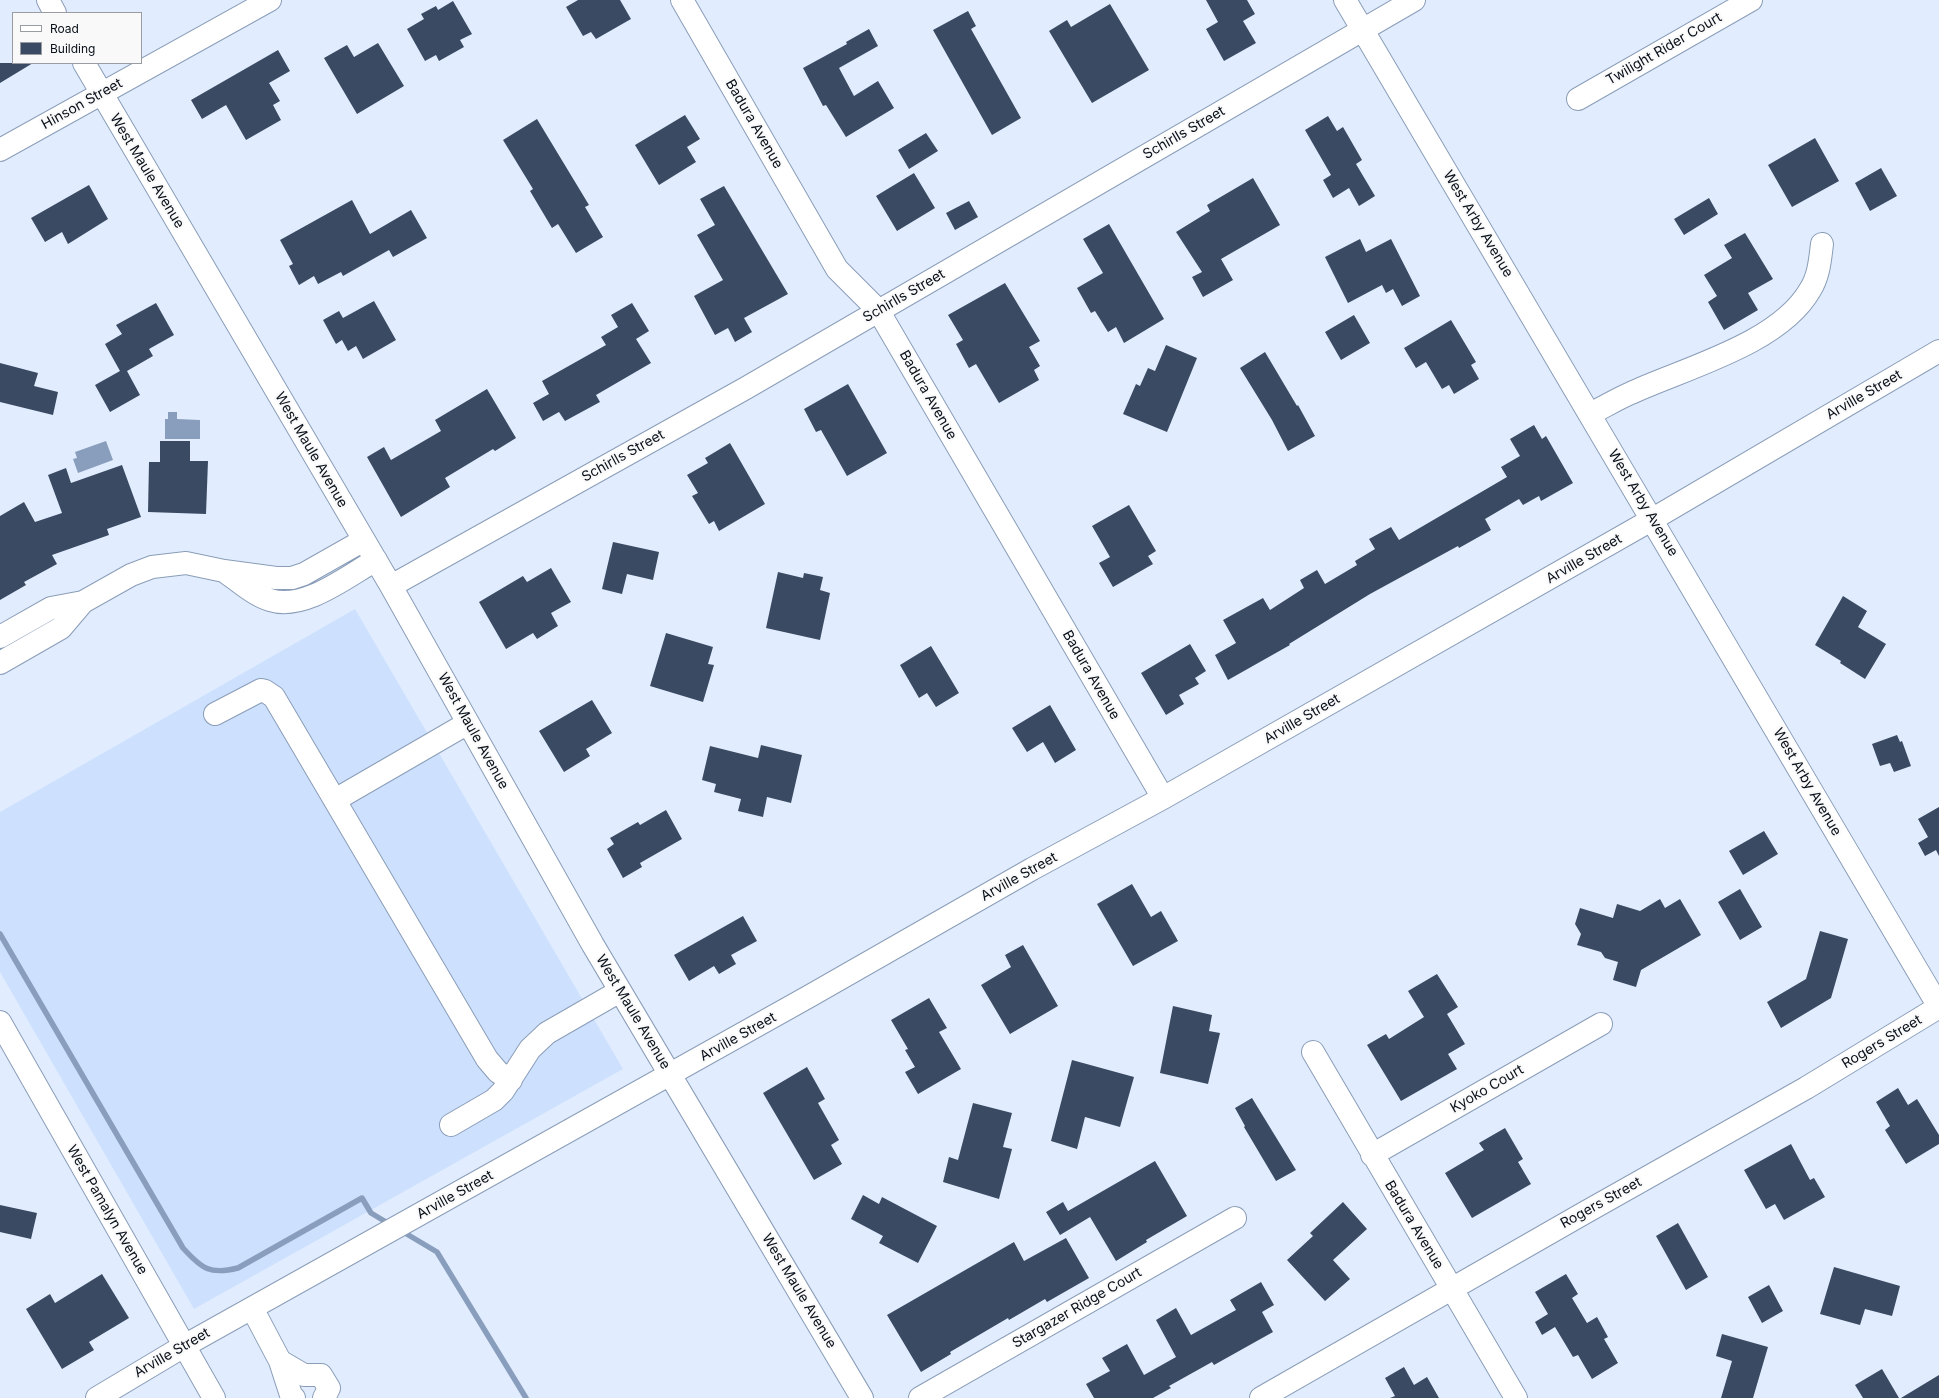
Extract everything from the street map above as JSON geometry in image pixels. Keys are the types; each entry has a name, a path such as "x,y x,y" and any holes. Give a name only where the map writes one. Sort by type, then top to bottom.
{"street":[{"path":"48,0 54,12"},
{"name":"Hinson Street","path":"0,150 270,0"},
{"name":"Badura Avenue","path":"682,0 837,269 878,310 1163,798"},
{"name":"West Arby Avenue","path":"1344,0 1653,519 1939,1007"},
{"name":"Schirlls Street","path":"391,586 746,388 1414,0"},
{"name":"Twilight Rider Court","path":"1578,98 1751,0"},
{"name":"West Maule Avenue","path":"85,64 376,560 620,991 862,1398"},
{"path":"1590,414 1630,393 1745,344 1772,328 1798,308 1811,290 1819,270 1822,244"},
{"name":"Arville Street","path":"97,1398 184,1346 1026,873 1163,798 1653,519 1939,351"},
{"path":"0,637 51,608 83,602 131,575 152,567 186,563 224,571 276,578 292,578 304,574 364,540"},
{"path":"224,571 265,598 279,602 296,602 314,596 376,560"},
{"path":"292,578 296,602"},
{"path":"0,663 61,628 83,602"},
{"path":"215,714 261,690 270,693 278,702 487,1059 498,1072 511,1080"},
{"path":"335,800 468,723"},
{"path":"451,1125 494,1100 511,1080 530,1049 547,1033 620,991"},
{"name":"Rogers Street","path":"1261,1398 1806,1088 1939,1007"},
{"name":"West Pamalyn Avenue","path":"0,1022 214,1398"},
{"name":"Kyoko Court","path":"1372,1155 1601,1024"},
{"name":"Badura Avenue","path":"1313,1052 1372,1155 1516,1398"},
{"name":"Stargazer Ridge Court","path":"920,1398 1235,1218"},
{"path":"252,1308 280,1361 291,1395 294,1398"},
{"path":"280,1361 304,1375 321,1375 329,1388 324,1398"}],"shaded area":[{"path":"168,412 177,412 177,419 200,420 200,439 165,439 165,419 168,419"},
{"path":"106,441 113,460 78,473 73,459 77,458 75,452"},
{"path":"355,609 623,1069 194,1309 0,972 0,812"}],"building":[{"path":"578,0 620,0 631,19 596,39 591,32 583,36 566,7"},
{"path":"1206,0 1247,0 1255,14 1243,21 1256,43 1224,61 1206,29 1218,22"},
{"path":"453,1 472,34 460,40 464,47 439,61 436,55 425,61 407,29 424,19 421,14 436,6 438,10"},
{"path":"1110,4 1149,70 1092,103 1049,31 1067,20 1071,27"},
{"path":"968,11 976,26 971,29 1021,118 992,135 933,30"},
{"path":"869,29 878,46 839,68 854,96 878,81 894,108 846,137 826,105 823,106 803,68 847,44 846,42"},
{"path":"378,43 404,86 357,114 324,58 347,45 354,57"},
{"path":"278,50 290,71 269,83 280,101 273,105 281,120 246,140 226,105 202,119 191,100"},
{"path":"0,63 31,64 0,83"},
{"path":"685,115 700,139 687,147 696,162 659,185 635,145"},
{"path":"1328,116 1337,131 1343,127 1362,160 1356,164 1375,196 1359,206 1349,188 1333,198 1323,180 1331,175 1305,130"},
{"path":"537,119 589,205 585,207 603,237 576,253 558,224 552,228 530,191 533,189 503,140"},
{"path":"926,133 938,151 909,169 898,150"},
{"path":"1815,138 1839,181 1792,207 1768,165"},
{"path":"1881,168 1897,196 1870,211 1855,183"},
{"path":"914,173 935,208 897,231 876,196"},
{"path":"1253,178 1280,225 1221,259 1233,280 1203,297 1192,277 1202,272 1176,232 1210,211 1207,205"},
{"path":"89,185 108,219 68,244 62,232 45,242 31,218"},
{"path":"724,186 788,294 744,318 752,332 735,342 728,328 715,335 694,296 723,280 697,235 715,225 700,199"},
{"path":"1709,198 1718,214 1684,235 1674,219"},
{"path":"352,200 370,234 411,210 427,238 393,257 389,250 343,276 341,272 318,284 314,276 299,285 289,266 293,264 280,240"},
{"path":"969,201 978,217 955,230 946,213"},
{"path":"1109,224 1164,319 1124,343 1116,327 1108,332 1095,311 1091,313 1077,288 1103,273 1083,239"},
{"path":"1745,233 1773,279 1748,293 1758,310 1724,330 1708,302 1717,296 1704,275 1732,258 1724,245"},
{"path":"1360,239 1366,252 1391,239 1420,296 1402,306 1393,289 1386,293 1382,285 1348,303 1325,257"},
{"path":"1005,283 1040,341 1029,347 1040,366 1034,370 1039,380 999,403 976,364 969,368 956,344 963,340 948,315"},
{"path":"374,301 396,340 363,359 356,346 348,351 342,340 336,344 323,320 339,311 343,318"},
{"path":"156,303 174,335 149,349 153,356 127,371 140,395 110,412 95,385 120,371 105,344 122,334 116,325"},
{"path":"632,303 649,331 636,339 651,363 596,395 600,402 565,421 559,412 543,421 533,403 549,394 542,381 606,345 601,337 618,327 611,315"},
{"path":"1354,315 1370,343 1341,360 1325,332"},
{"path":"1451,320 1476,362 1471,365 1479,379 1454,394 1449,385 1442,389 1426,362 1416,368 1404,348"},
{"path":"1166,345 1197,358 1167,432 1123,414 1136,384 1140,386 1148,368 1155,371"},
{"path":"1265,352 1297,406 1298,405 1315,436 1288,451 1272,420 1240,368"},
{"path":"0,363 38,373 34,386 58,392 53,415 0,402"},
{"path":"848,384 887,453 847,476 821,430 816,432 804,409"},
{"path":"487,389 516,438 495,451 493,449 445,478 450,487 401,517 367,457 384,447 391,460 441,431 435,420"},
{"path":"1534,425 1542,439 1546,436 1573,483 1541,501 1539,496 1523,505 1519,499 1485,519 1491,530 1459,548 1458,546 1370,594 1289,644 1290,645 1228,680 1215,655 1236,643 1223,620 1263,598 1270,610 1304,588 1300,580 1317,570 1325,584 1357,565 1355,561 1375,549 1369,539 1391,527 1399,540 1507,477 1501,467 1520,456 1510,439"},
{"path":"160,441 190,441 190,461 208,461 206,514 148,512 149,462 160,462"},
{"path":"730,443 765,504 719,531 714,521 709,524 692,496 698,493 687,475 708,463 705,458"},
{"path":"122,465 141,517 107,529 109,535 52,555 57,564 24,582 26,585 0,600 0,516 24,502 35,522 62,513 48,475 66,468 71,483"},
{"path":"1129,505 1156,551 1148,556 1153,564 1113,587 1099,563 1110,557 1092,526"},
{"path":"613,542 659,552 653,580 627,574 622,594 602,589"},
{"path":"551,568 571,602 551,613 558,626 537,639 533,633 506,649 479,602 523,576 527,582"},
{"path":"778,572 803,578 804,573 823,577 820,590 830,593 820,640 766,628"},
{"path":"1843,596 1867,611 1858,627 1886,644 1865,679 1840,663 1841,661 1815,645"},
{"path":"666,633 713,647 708,664 714,665 703,702 650,686"},
{"path":"1190,644 1206,671 1195,678 1199,684 1179,695 1184,704 1166,715 1141,673"},
{"path":"931,646 959,693 936,707 927,693 919,698 900,665"},
{"path":"592,700 612,733 586,749 590,756 564,772 539,731"},
{"path":"1050,705 1076,750 1055,763 1043,742 1027,752 1012,728"},
{"path":"1897,735 1900,742 1902,741 1911,766 1894,772 1890,763 1880,766 1872,744"},
{"path":"761,745 802,755 791,803 767,797 763,817 738,811 741,799 714,792 716,784 702,780 710,746 758,758"},
{"path":"1939,807 1939,856 1936,850 1925,856 1918,843 1928,837 1918,819"},
{"path":"666,810 682,839 640,863 642,867 623,878 607,849 614,844 610,838 638,822 640,825"},
{"path":"1764,831 1778,854 1743,875 1729,851"},
{"path":"1132,884 1151,917 1161,911 1178,941 1133,966 1097,904"},
{"path":"1740,889 1762,927 1740,940 1718,902"},
{"path":"1660,899 1665,908 1680,899 1701,935 1641,970 1636,987 1613,980 1618,962 1605,958 1601,952 1577,945 1581,934 1575,924 1580,908 1613,918 1617,904 1640,911"},
{"path":"743,916 757,941 731,955 736,964 719,974 714,966 689,981 674,955"},
{"path":"1820,931 1848,939 1831,998 1781,1028 1767,1002 1806,979"},
{"path":"1023,945 1058,1006 1010,1034 981,985 1011,967 1005,955"},
{"path":"1437,974 1458,1007 1447,1014 1465,1044 1448,1054 1457,1069 1401,1101 1367,1045 1386,1034 1389,1039 1424,1017 1408,991"},
{"path":"929,998 947,1028 939,1032 961,1069 918,1094 905,1072 915,1067 905,1050 908,1049 891,1020"},
{"path":"1173,1006 1212,1015 1209,1031 1220,1033 1208,1084 1160,1073"},
{"path":"1072,1060 1134,1077 1120,1127 1085,1117 1077,1149 1051,1141"},
{"path":"807,1067 825,1099 818,1103 839,1140 831,1145 842,1164 814,1180 763,1093"},
{"path":"1898,1088 1908,1105 1917,1099 1939,1135 1939,1144 1906,1164 1885,1130 1890,1126 1876,1102"},
{"path":"1252,1098 1296,1170 1276,1181 1244,1127 1245,1126 1235,1108"},
{"path":"973,1103 1012,1113 1003,1147 1012,1149 999,1199 943,1182 949,1157 958,1160"},
{"path":"1505,1128 1523,1159 1518,1162 1531,1184 1472,1218 1445,1173 1484,1150 1479,1143"},
{"path":"1791,1144 1810,1180 1814,1178 1825,1197 1784,1220 1775,1204 1766,1209 1744,1170"},
{"path":"1155,1161 1187,1216 1146,1240 1147,1242 1116,1261 1090,1217 1060,1235 1046,1212 1063,1202 1068,1211"},
{"path":"863,1195 879,1204 882,1197 937,1226 918,1263 879,1243 883,1236 851,1219"},
{"path":"1343,1202 1367,1229 1333,1260 1350,1279 1325,1301 1287,1260 1313,1236 1310,1233"},
{"path":"0,1205 37,1213 31,1239 0,1232"},
{"path":"1678,1223 1708,1277 1686,1290 1656,1236"},
{"path":"1066,1238 1089,1278 1047,1302 1045,1299 1009,1320 1008,1318 950,1352 951,1354 921,1372 887,1315 1014,1242 1024,1261"},
{"path":"1834,1267 1900,1286 1892,1316 1865,1309 1860,1325 1820,1314"},
{"path":"102,1274 129,1318 89,1342 94,1350 62,1369 26,1309 50,1294 55,1303"},
{"path":"1566,1274 1578,1294 1572,1298 1587,1323 1597,1317 1608,1337 1604,1339 1618,1363 1592,1379 1578,1355 1573,1357 1555,1327 1542,1335 1535,1322 1548,1314 1535,1292"},
{"path":"1261,1282 1274,1305 1262,1312 1273,1332 1214,1365 1212,1362 1169,1386 1171,1388 1153,1398 1094,1398 1086,1384 1110,1371 1102,1358 1127,1344 1144,1375 1176,1357 1156,1320 1176,1308 1191,1335 1236,1310 1230,1300"},
{"path":"1769,1285 1783,1311 1762,1323 1748,1297"},
{"path":"1722,1334 1768,1347 1753,1398 1721,1398 1732,1361 1716,1356"},
{"path":"1404,1367 1414,1385 1427,1377 1439,1398 1390,1398 1395,1396 1385,1378"},
{"path":"1882,1369 1899,1398 1863,1398 1855,1385"},
{"path":"1939,1375 1939,1398 1901,1398"}],"waterway":[{"path":"0,934 183,1248 201,1265 220,1271 238,1268 362,1198 371,1213 391,1225"},
{"path":"400,1230 437,1252 526,1398"}]}
